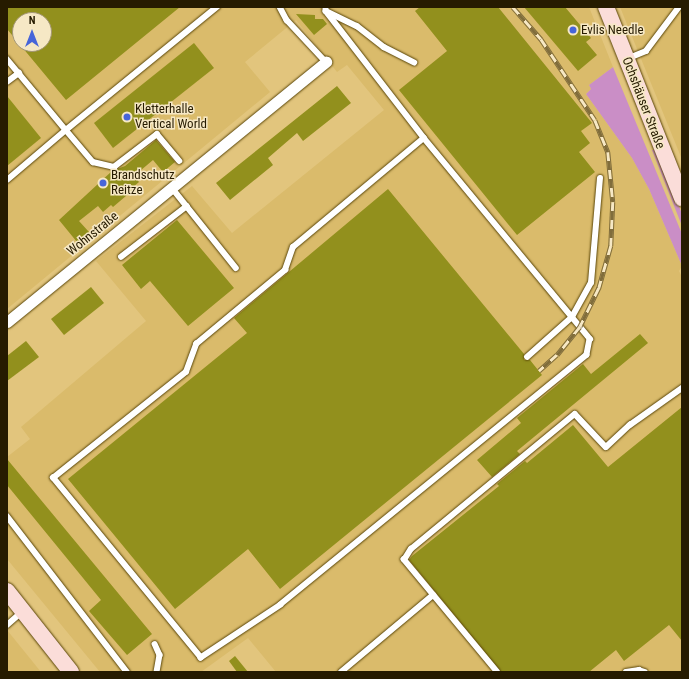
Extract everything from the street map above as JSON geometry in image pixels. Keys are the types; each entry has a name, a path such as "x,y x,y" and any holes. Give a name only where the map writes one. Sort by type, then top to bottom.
{"street":[{"name":"Ochshäuser Straße","path":"606,7 682,198"},
{"name":"Wohnstraße","path":"7,322 326,62"},
{"path":"7,591 71,672"}],"lane":[{"path":"7,180 217,7"},
{"path":"280,7 287,20 326,62"},
{"path":"626,59 646,51 679,7"},
{"path":"326,9 357,26 384,47 414,62"},
{"path":"326,9 424,138 590,339 588,355 280,605 202,658 53,478 186,372 196,344 285,270 293,247 424,138"},
{"path":"7,58 92,162 114,167 157,134 180,160"},
{"path":"7,82 19,73"},
{"path":"527,357 572,317 591,283 600,178"},
{"path":"173,188 236,268"},
{"path":"121,257 187,206"},
{"path":"497,672 404,560 411,549 575,414 606,447 630,425 682,388"},
{"path":"7,516 127,672"},
{"path":"341,672 433,595"},
{"path":"7,625 23,611"},
{"path":"155,644 160,655 156,672"},
{"path":"626,672 639,670 645,672"}],"shaded area":[{"path":"7,7 589,7 613,67 589,85 591,89 586,94 632,158 649,189 682,266 679,271 682,277 682,672 276,672 248,638 201,672 100,672 7,559 7,457 30,439 21,427 146,321 96,261 192,186 232,233 384,110 347,65 337,72 296,20 245,62 270,92 7,309"},
{"path":"620,7 682,7 682,160 681,157"},
{"path":"613,67 682,234 682,266 649,189 632,158 586,94 591,89 589,85"},
{"path":"656,149 682,214 682,226 652,150"},
{"path":"7,630 41,672 7,672"}],"building":[{"path":"7,7 180,7 66,100 26,52 52,52 52,12 12,12 12,35 7,29"},
{"path":"420,7 498,7 592,123 581,131 590,143 579,152 595,172 517,235 399,90 447,51 415,11"},
{"path":"524,7 565,7 591,38 586,42 597,55 578,71"},
{"path":"296,14 315,15 315,19 323,19 327,24 314,35"},
{"path":"194,43 214,68 113,148 94,123"},
{"path":"337,86 351,103 303,141 297,133 268,158 273,165 230,200 216,183"},
{"path":"7,96 41,138 7,166"},
{"path":"156,140 175,162 163,172 153,160 134,176 139,182 132,188 133,190 113,207 111,205 103,212 98,206 79,221 89,232 77,242 59,220 112,171 125,166"},
{"path":"388,189 524,354 524,360 530,360 542,375 280,589 248,549 175,609 68,479 247,333 234,318"},
{"path":"177,220 234,288 188,326 150,281 141,289 122,265"},
{"path":"91,287 104,303 64,335 51,319"},
{"path":"640,334 648,343 517,451 520,454 492,477 477,460 521,423 517,418 583,364 591,374"},
{"path":"26,341 39,357 7,381 7,356"},
{"path":"682,407 682,641 669,625 624,661 616,650 589,672 501,672 409,560 499,486 497,484 525,461 527,463 573,425 608,467"},
{"path":"7,459 152,634 127,655 89,611 101,600 7,485"},
{"path":"235,656 248,672 237,672 229,661"}],"railway":[{"path":"513,7 541,39 595,120 608,152 613,202 611,246 599,288 580,327 557,355 539,371"}],"place":[{"name":"Evlis Needle","path":"573,30"},
{"name":"Kletterhalle Vertical World","path":"127,117"},
{"name":"Brandschutz Reitze","path":"103,183"}]}
